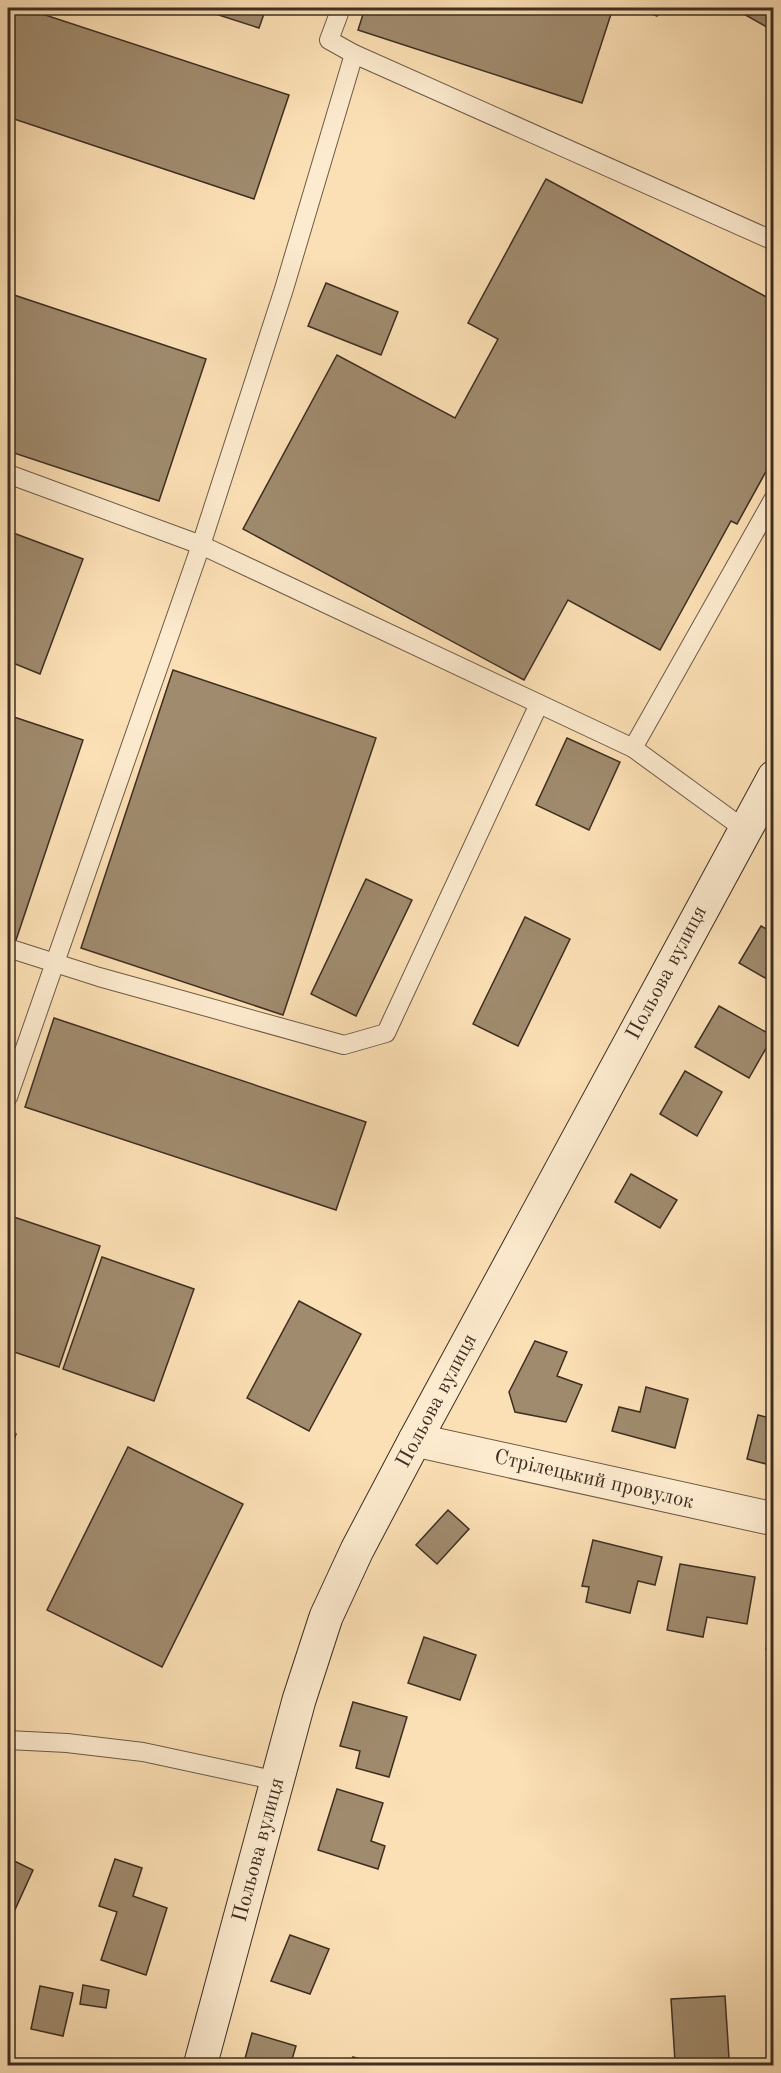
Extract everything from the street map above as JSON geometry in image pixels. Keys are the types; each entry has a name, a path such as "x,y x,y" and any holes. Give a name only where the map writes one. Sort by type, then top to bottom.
{"main road":[{"name":"Польова вулиця","path":"200,2066 299,1700 326,1617 357,1550 415,1440 774,777"},
{"name":"Стрілецький провулок","path":"415,1440 774,1520"}],"lane":[{"path":"341,8 329,40 354,54 774,241"},
{"path":"8,1097 201,545 284,289 354,54"},
{"path":"8,474 201,545 633,748 744,830"},
{"path":"633,748 774,498"},
{"path":"8,948 99,977 344,1045 386,1033 539,704"},
{"path":"8,1740 67,1743 143,1752 278,1781"}],"building":[{"path":"8,8 24,8 289,95 254,199 8,117"},
{"path":"197,8 266,8 259,28"},
{"path":"365,8 613,8 582,103 358,30"},
{"path":"637,8 661,8 657,16"},
{"path":"733,8 774,8 774,31"},
{"path":"546,179 774,301 774,457 737,524 731,521 660,650 568,600 524,680 243,529 337,355 455,418 498,339 468,323"},
{"path":"326,283 398,312 381,355 308,326"},
{"path":"8,293 206,359 159,501 8,451"},
{"path":"8,531 83,559 40,674 8,661"},
{"path":"173,670 376,738 283,1015 81,948"},
{"path":"8,715 83,740 14,946 8,944"},
{"path":"567,738 620,762 589,830 536,805"},
{"path":"366,879 412,900 356,1016 311,994"},
{"path":"525,917 570,939 518,1046 473,1024"},
{"path":"761,926 774,933 774,983 739,963"},
{"path":"719,1006 773,1036 749,1078 695,1047"},
{"path":"54,1018 366,1122 336,1210 25,1107"},
{"path":"685,1071 722,1092 697,1136 660,1114"},
{"path":"631,1174 677,1200 660,1228 615,1202"},
{"path":"8,1215 100,1246 59,1367 8,1350"},
{"path":"102,1257 194,1289 154,1401 63,1369"},
{"path":"299,1301 361,1334 309,1431 247,1398"},
{"path":"535,1341 567,1352 557,1376 582,1385 566,1422 515,1412 509,1392"},
{"path":"646,1387 688,1399 675,1448 612,1431 619,1407 640,1412"},
{"path":"758,1415 774,1419 774,1466 747,1459"},
{"path":"8,1432 16,1434 8,1459"},
{"path":"128,1447 243,1504 162,1667 47,1610"},
{"path":"448,1510 469,1529 437,1564 416,1545"},
{"path":"593,1540 662,1557 655,1585 638,1581 630,1613 586,1602 589,1587 582,1586"},
{"path":"680,1564 755,1577 747,1624 707,1617 703,1637 667,1630"},
{"path":"774,1617 774,1651 766,1649"},
{"path":"424,1637 476,1655 460,1700 408,1683"},
{"path":"353,1702 407,1717 389,1777 356,1768 360,1751 340,1746"},
{"path":"337,1789 383,1803 371,1841 385,1846 378,1869 318,1850"},
{"path":"8,1858 33,1870 8,1925"},
{"path":"115,1859 142,1868 133,1896 167,1908 146,1975 101,1960 117,1912 99,1906"},
{"path":"290,1935 329,1949 310,1994 271,1981"},
{"path":"83,1985 109,1990 106,2008 80,2004"},
{"path":"40,1986 73,1993 63,2036 31,2029"},
{"path":"725,1996 729,2058 675,2061 671,1999"},
{"path":"252,2033 296,2046 290,2066 243,2066"},
{"path":"353,2057 387,2066 351,2066"}]}
